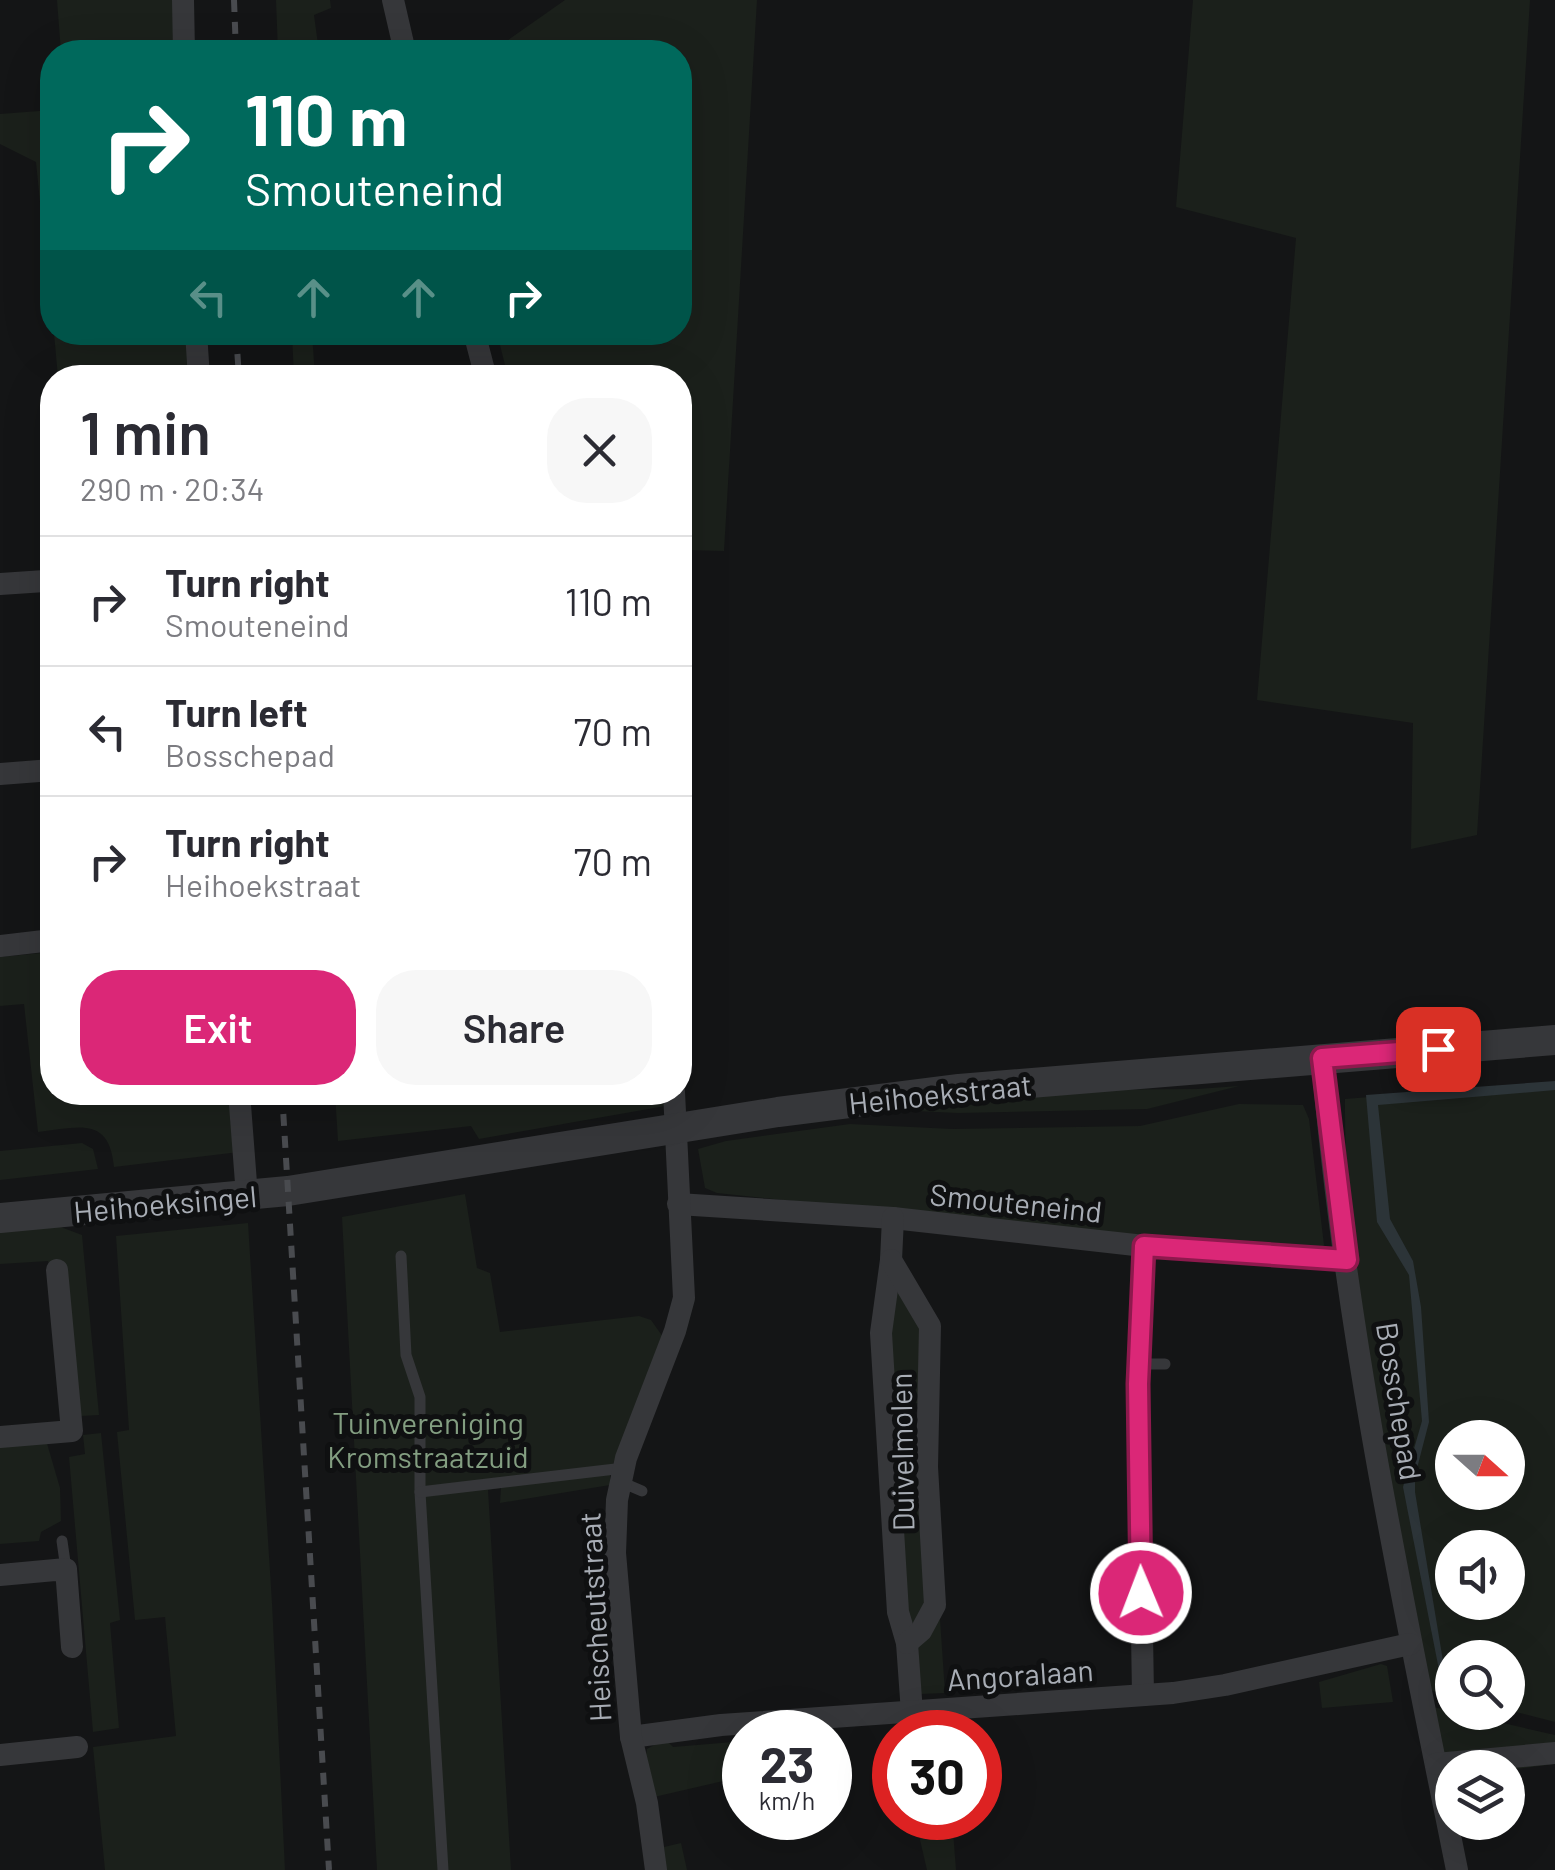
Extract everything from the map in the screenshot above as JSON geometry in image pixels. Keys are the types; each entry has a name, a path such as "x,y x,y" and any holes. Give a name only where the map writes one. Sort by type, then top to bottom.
{"street":[{"path":"182,0 184,40"},
{"path":"392,0 402,40"},
{"path":"0,584 40,581"},
{"path":"0,774 40,771"},
{"path":"0,946 40,941"},
{"name":"Heihoekstraat","path":"330,1184 959,1089 1555,1040"},
{"name":"Bosschepad","path":"1322,1058 1347,1260 1410,1644 1435,1759"},
{"path":"241,1105 247,1196"},
{"name":"Heischeutstraat","path":"656,1870 647,1803 631,1737 615,1553 629,1481 684,1298 675,1105"},
{"name":"Heihoeksingel","path":"0,1218 247,1196 330,1184"},
{"name":"Smouteneind","path":"678,1204 893,1218 1144,1246 1347,1260"},
{"name":"Duivelmolen","path":"893,1218 881,1333 898,1612 907,1642 912,1710"},
{"path":"1143,1695 1139,1364 1144,1246"},
{"name":"Duivelmolen","path":"891,1260 930,1326 927,1467 935,1604 922,1631 907,1642"},
{"path":"0,1437 72,1430 57,1270"},
{"path":"0,1575 66,1569 72,1646"},
{"name":"Angoralaan","path":"950,1710 1225,1685 1410,1644"},
{"name":"Angoralaan","path":"631,1737 721,1725 872,1716"},
{"path":"0,1755 77,1747"},
{"path":"1525,1756 1555,1753"},
{"name":"Bosschepad","path":"1451,1840 1457,1870"}],"lane":[{"path":"400,1256 406,1355 420,1397 420,1492 443,1870"},
{"path":"1139,1364 1165,1364"},
{"path":"420,1492 629,1481"},
{"path":"62,1542 66,1569"},
{"path":"1141,1560 1170,1559"}],"green space":[{"path":"57,0 177,0 179,40 60,40"},
{"path":"276,0 330,0 331,8 314,15 317,40 278,40"},
{"path":"565,0 757,0 724,551 692,550 692,365 505,365 500,345 692,345 692,40 508,40"},
{"path":"1193,0 1530,0 1477,835 1411,849 1413,723 1257,700 1296,238 1176,207"},
{"path":"40,111 40,202 36,162 0,144 0,114"},
{"path":"55,345 193,345 193,365 57,365"},
{"path":"293,345 313,345 314,365 293,365"},
{"path":"40,953 40,1105 237,1105 239,1152 114,1167 106,1139 98,1132 78,1128 38,1132 24,1004 0,1006 0,957"},
{"path":"1555,1082 1555,1722 1525,1714 1525,1640 1435,1640 1435,1692 1429,1690 1361,1299 1345,1099"},
{"path":"1239,1086 1147,1109 958,1113 851,1108 966,1091"},
{"path":"1239,1104 1303,1105 1309,1119 1324,1245 1317,1257 717,1193 705,1188 698,1149 726,1141 850,1124 952,1129 1140,1126"},
{"path":"336,1105 671,1105 479,1139 471,1126 338,1141"},
{"path":"82,1143 93,1149 98,1169 0,1180 0,1151"},
{"name":"Tuinvereniging Kromstraatzuid","path":"465,1194 477,1268 490,1273 500,1332 639,1316 651,1320 663,1337 610,1472 610,1485 500,1503 501,1488 488,1490 511,1870 377,1870 342,1217"},
{"path":"248,1223 285,1870 105,1870 93,1747 176,1736 165,1617 135,1620 117,1432 129,1430 116,1236"},
{"path":"58,1226 82,1235 99,1415 81,1416 48,1261 0,1264 0,1230"},
{"path":"895,1293 900,1293 921,1331 919,1403 903,1404 903,1422 894,1423 889,1332"},
{"path":"101,1433 120,1620 110,1623 119,1728 93,1732 69,1457 85,1454 83,1435"},
{"path":"46,1440 60,1488 61,1521 41,1532 39,1541 0,1544 0,1444"},
{"path":"899,1497 919,1497 928,1604 912,1625 906,1609"},
{"path":"940,1619 945,1693 920,1694 918,1646"},
{"path":"1381,1664 1387,1666 1393,1702 1322,1708 1319,1682"},
{"path":"1525,1728 1555,1735 1555,1764 1525,1768 1525,1750 1442,1750 1438,1730"},
{"path":"665,1739 673,1747 722,1743 722,1781 654,1797 645,1763 647,1749"},
{"path":"920,1840 954,1840 956,1870 927,1870"},
{"path":"681,1843 687,1870 665,1870 664,1847"}],"shaded area":[{"path":"1555,1081 1555,1090 1378,1105 1390,1219 1413,1261 1421,1307 1429,1422 1415,1476 1415,1492 1440,1640 1435,1640 1435,1650 1403,1487 1422,1421 1409,1275 1377,1222 1366,1095"}],"railway":[{"path":"234,0 236,40"},
{"path":"237,345 238,365"},
{"path":"283,1105 329,1870"}],"route":[{"path":"1141,1593 1138,1384 1144,1246 1347,1260 1322,1058 1438,1049"}]}
